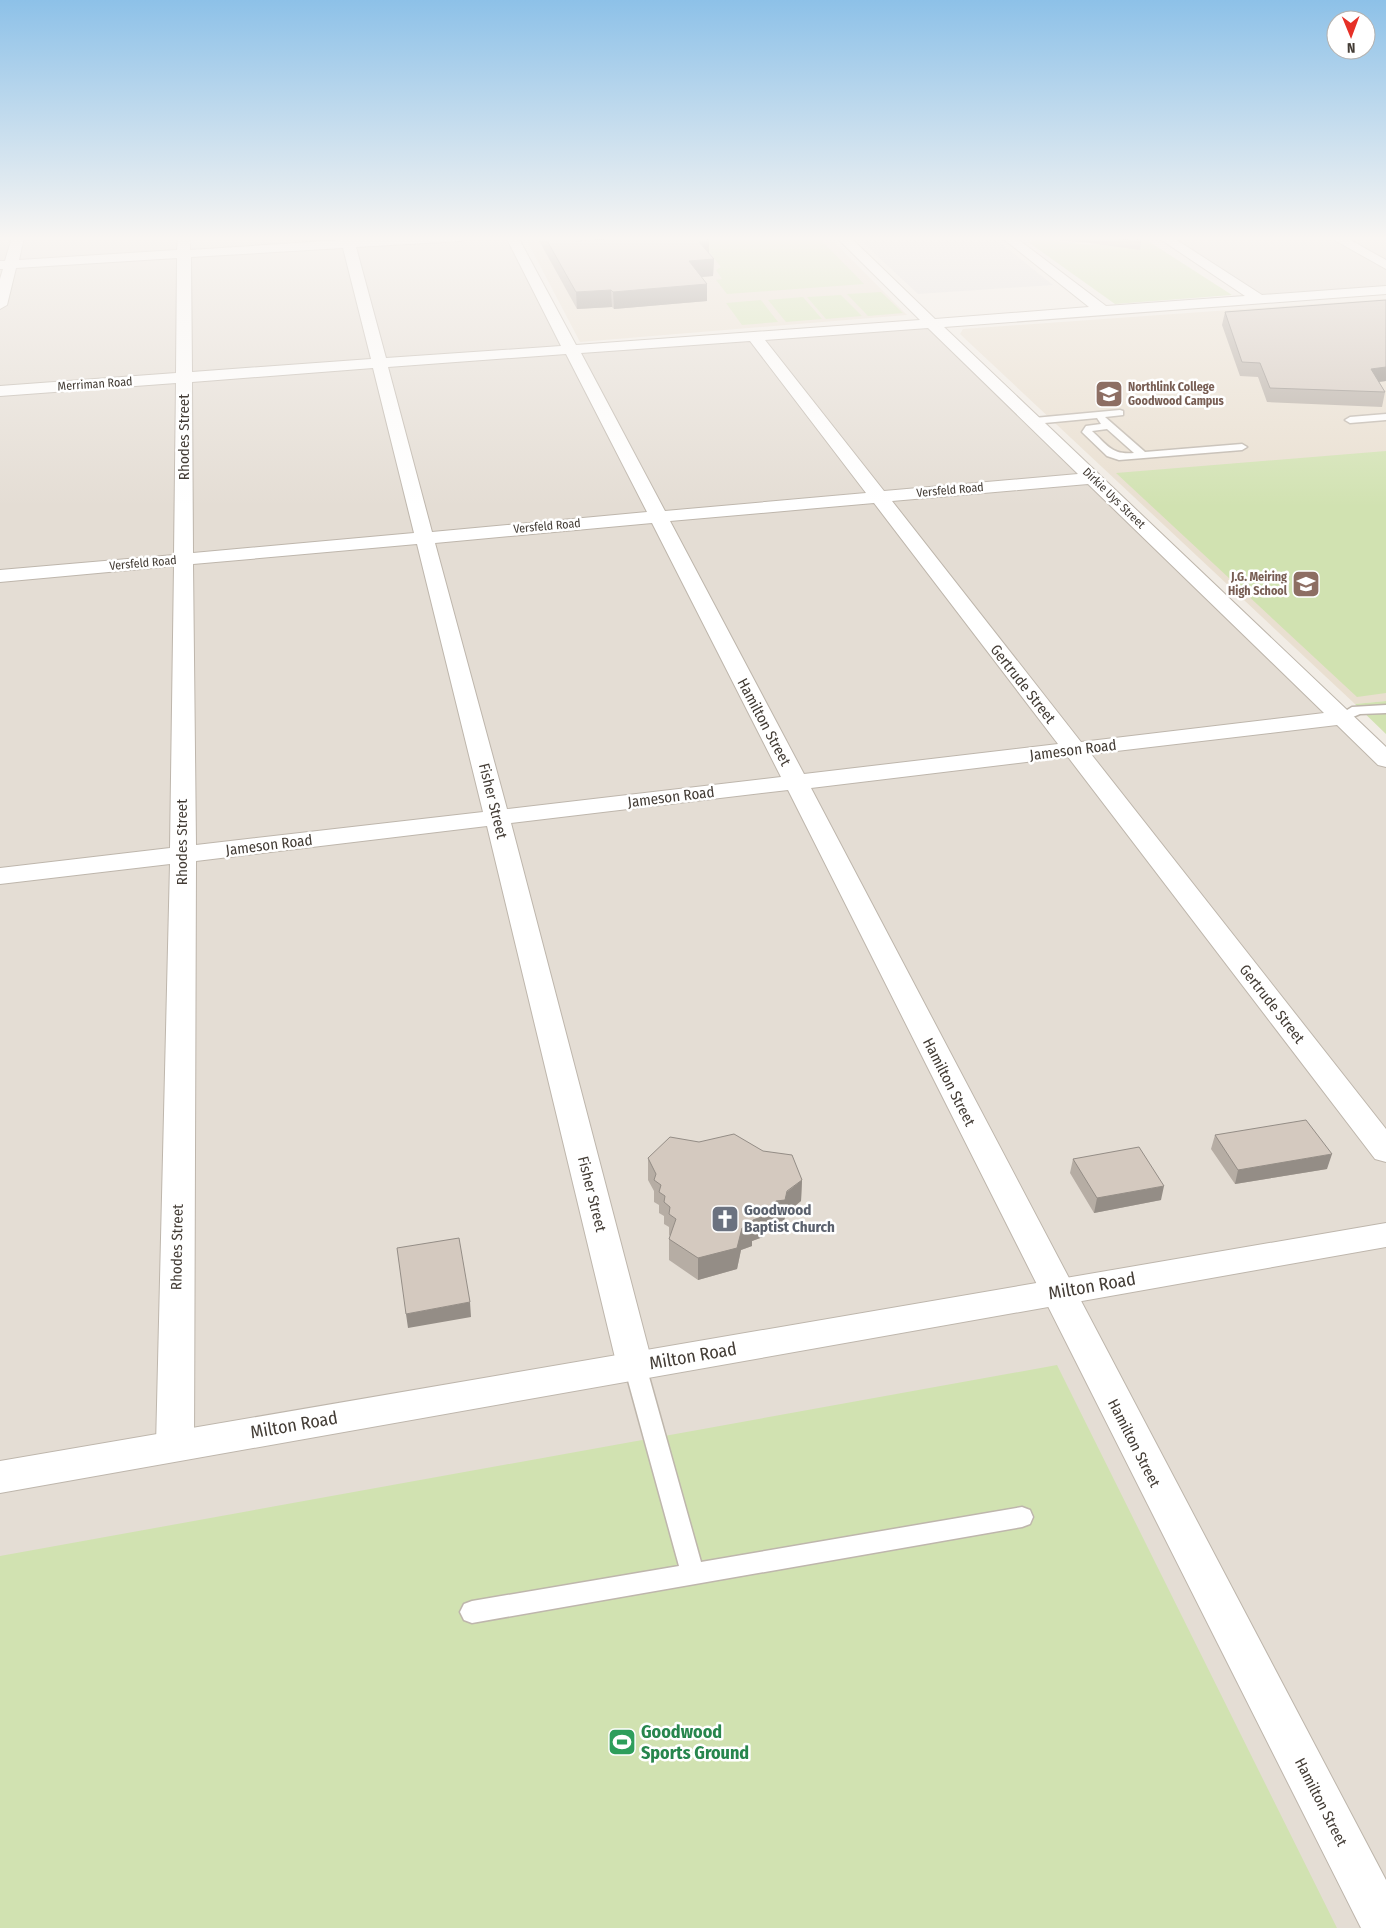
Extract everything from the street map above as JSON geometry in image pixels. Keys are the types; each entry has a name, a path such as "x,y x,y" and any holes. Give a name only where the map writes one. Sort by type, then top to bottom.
{"street":[{"name":"Rhodes Street","path":"175,1446 183,856 184,327"},
{"name":"Fisher Street","path":"371,327 635,1366"},
{"name":"Hamilton Street","path":"559,327 1386,1928"},
{"name":"Merriman Road","path":"0,391 878,327"},
{"name":"Dirkie Uys Street","path":"936,327 1386,760"},
{"name":"Gertrude Street","path":"754,336 1386,1151"},
{"name":"Versfeld Road","path":"0,576 1093,478"},
{"name":"Jameson Road","path":"0,876 183,856 497,817 1341,718"},
{"name":"Milton Road","path":"0,1477 1386,1234"}],"lane":[{"path":"1034,421 1120,413"},
{"path":"1097,415 1143,455"},
{"path":"1350,420 1386,417"},
{"path":"1108,426 1089,428 1087,432 1113,455 1143,455 1242,447"},
{"path":"1341,718 1357,710 1386,708"},
{"path":"635,1366 693,1574"},
{"path":"472,1612 1022,1517"}],"shaded area":[{"path":"0,327 563,327 576,350 895,327 939,327 1386,757 1386,1928 0,1928"},
{"path":"572,327 762,327 580,342"},
{"name":"J.G. Meiring High School","path":"992,327 1386,327 1386,701 1355,704 960,334 963,329"}],"green space":[{"path":"1386,451 1386,693 1357,697 1116,473"},
{"path":"1386,701 1386,734 1355,704"},
{"name":"Goodwood Sports Ground","path":"1057,1365 1337,1928 0,1928 0,1556"}],"building":[{"path":"1230,327 1386,327 1386,367 1371,369 1385,392 1270,388 1260,363 1242,362"},
{"path":"1306,1120 1332,1154 1238,1170 1215,1135"},
{"name":"Goodwood Baptist Church","path":"734,1134 763,1151 792,1155 802,1180 787,1191 785,1200 776,1201 775,1208 765,1210 764,1216 753,1220 752,1225 742,1228 737,1248 698,1258 669,1239 676,1219 669,1214 670,1207 664,1202 665,1196 659,1192 661,1185 654,1180 656,1174 648,1158 670,1137 699,1142"},
{"path":"1139,1147 1164,1186 1097,1198 1073,1159"},
{"path":"459,1238 470,1302 406,1314 397,1248"}],"place":[{"name":"Northlink College Goodwood Campus","path":"1109,394"},
{"name":"J.G. Meiring High School","path":"1306,584"},
{"name":"Goodwood Baptist Church","path":"725,1219"},
{"name":"Goodwood Sports Ground","path":"622,1742"}]}
